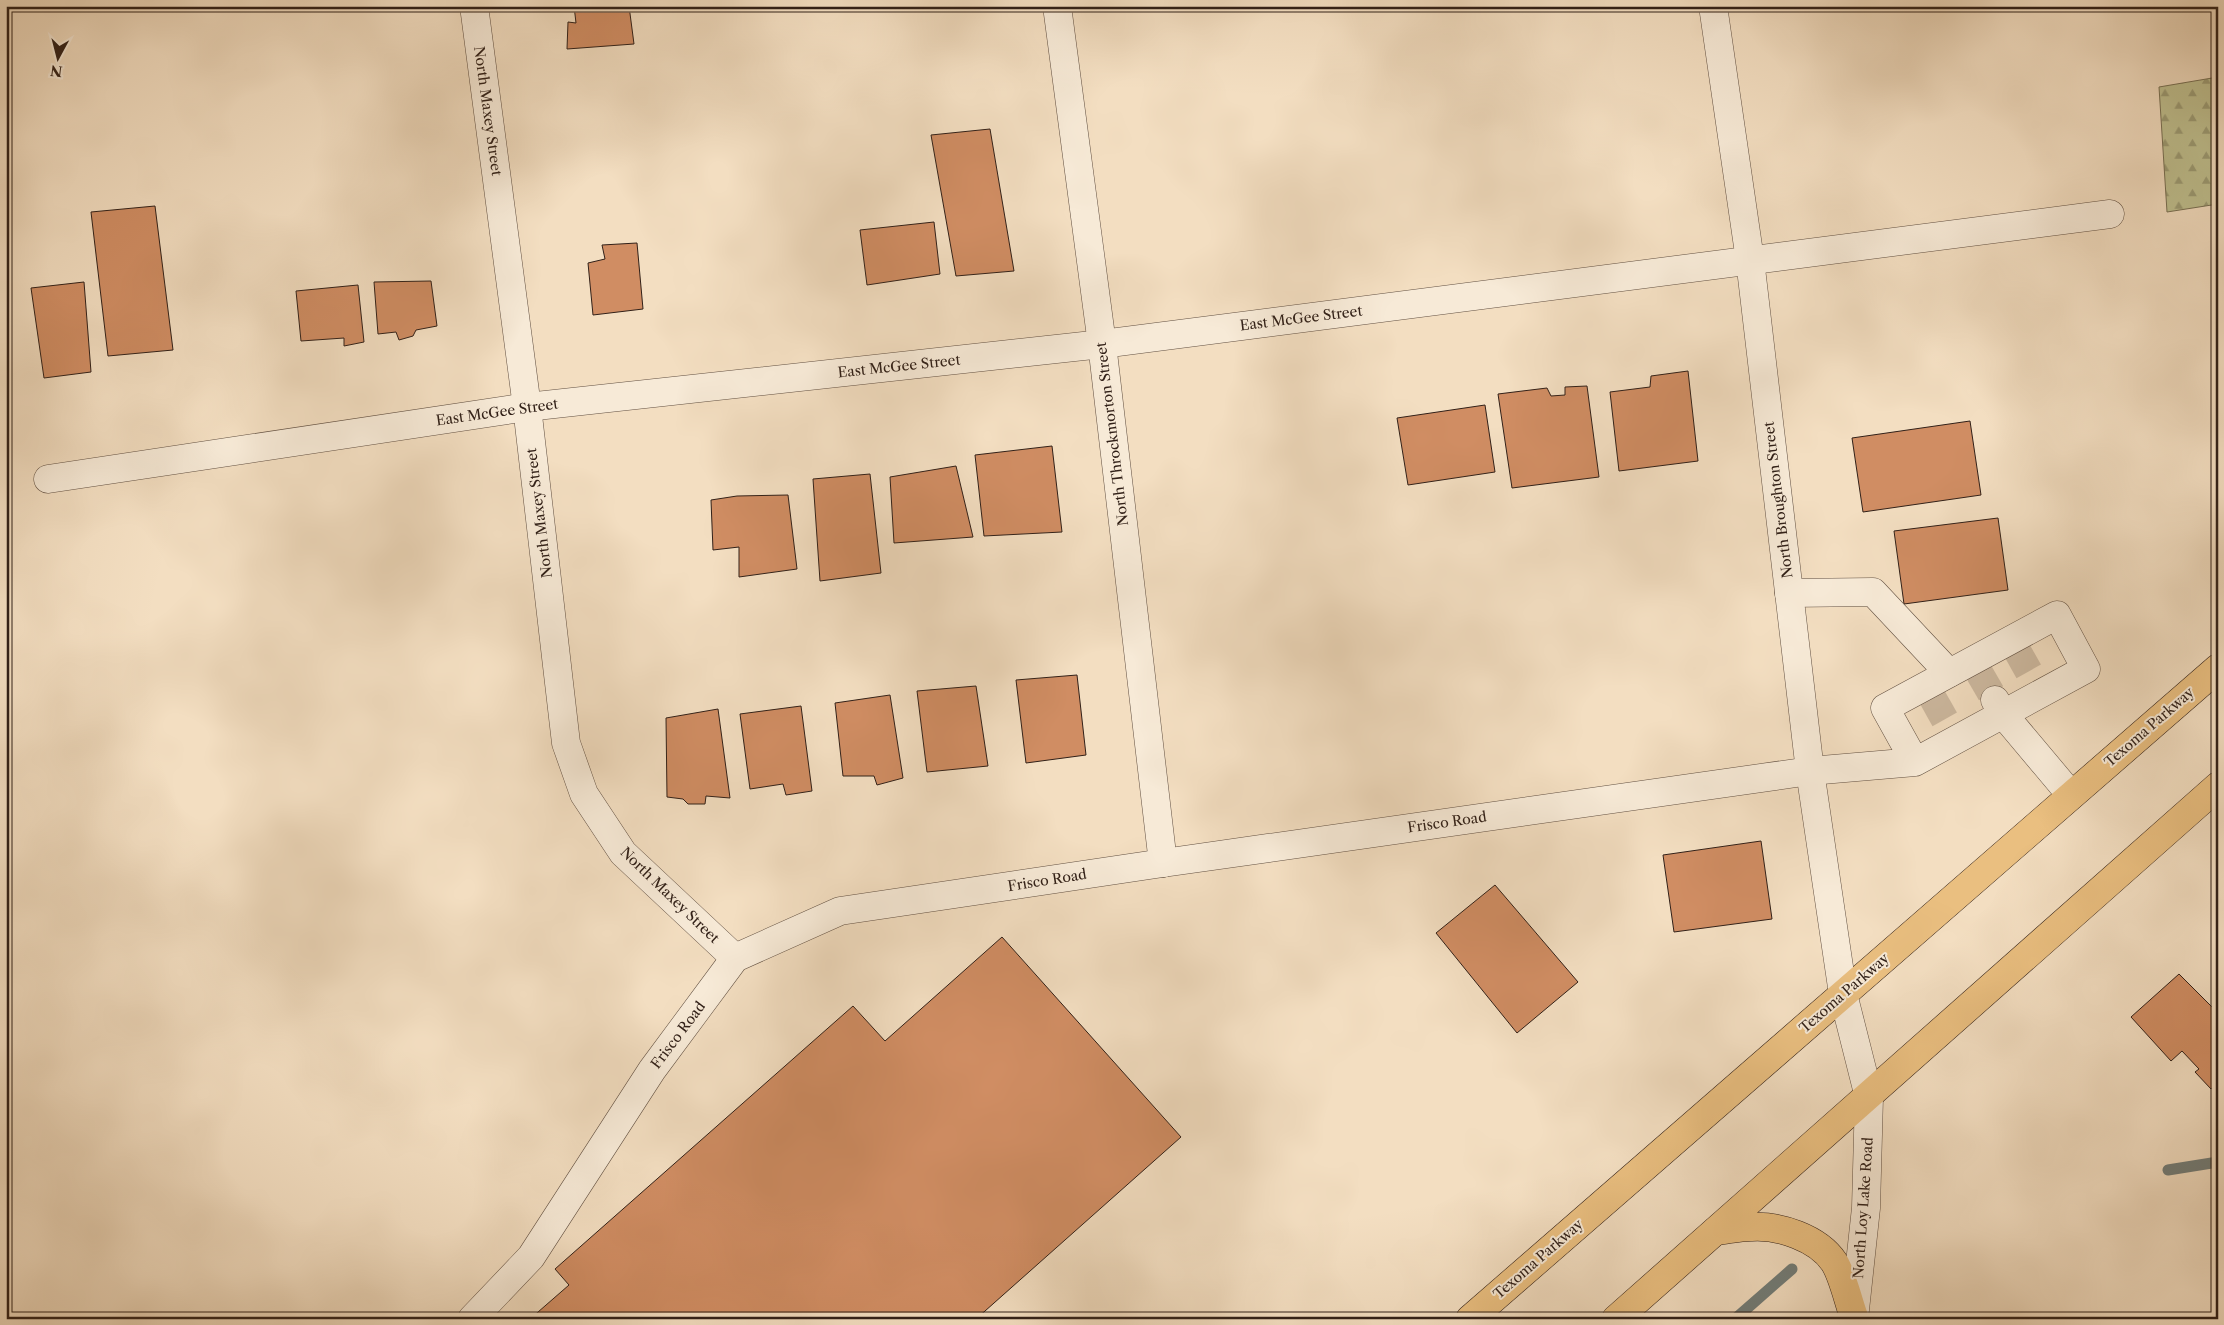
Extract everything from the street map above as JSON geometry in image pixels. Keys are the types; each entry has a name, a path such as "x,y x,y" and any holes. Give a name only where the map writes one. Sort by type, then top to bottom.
{"main road":[{"name":"Texoma Parkway","path":"1470,1319 2218,668"},
{"path":"1616,1319 2218,786"},
{"path":"1716,1231 1752,1226 1776,1230 1806,1239 1822,1248 1835,1263 1854,1318"}],"street":[{"name":"North Maxey Street","path":"474,6 527,407 566,743 584,794 624,854 735,958"},
{"name":"North Throckmorton Street","path":"1057,6 1102,344 1163,863"},
{"name":"North Broughton Street","path":"1714,6 1750,260 1810,771 1844,994"},
{"name":"East McGee Street","path":"48,479 527,407 1102,344 2110,214"},
{"path":"1789,593 1874,592 1949,673"},
{"path":"2057,615 2086,669 2037,686 1952,733 1915,762 1885,708 1928,691 1949,673 1975,665 2013,644 2057,615"},
{"path":"1999,707 2071,795"},
{"name":"Frisco Road","path":"472,1319 531,1257 652,1070 735,958 840,911 1810,771 1915,762"},
{"name":"North Loy Lake Road","path":"1844,994 1869,1096 1866,1208 1854,1318"}],"green space":[{"path":"2218,77 2218,204 2167,212 2159,87"}],"building":[{"path":"574,6 629,6 634,44 567,49 568,22 576,23"},
{"path":"990,129 1014,271 956,276 931,135"},
{"path":"155,206 173,350 108,356 91,212"},
{"path":"934,222 940,274 867,285 860,230"},
{"path":"637,243 643,309 593,315 588,263 605,259 602,245"},
{"path":"431,281 437,326 416,330 413,336 399,340 396,332 378,334 374,282"},
{"path":"84,282 91,372 44,378 31,288"},
{"path":"358,285 364,342 344,346 344,338 301,341 296,291"},
{"path":"1688,371 1698,461 1619,471 1610,392 1650,387 1651,376"},
{"path":"1587,386 1599,477 1512,488 1498,394 1547,388 1551,396 1565,395 1565,387"},
{"path":"1485,405 1495,472 1408,485 1397,418"},
{"path":"1970,421 1981,495 1863,512 1852,438"},
{"path":"1052,446 1062,532 984,536 975,455"},
{"path":"956,466 973,537 894,543 890,477"},
{"path":"870,474 881,573 820,581 813,479"},
{"path":"788,495 797,569 739,577 739,547 713,550 711,500 737,496"},
{"path":"1998,518 2008,590 1904,604 1894,531"},
{"path":"1077,675 1086,755 1026,763 1016,680"},
{"path":"976,686 988,766 927,772 917,691"},
{"path":"890,695 903,778 877,785 874,776 843,776 835,703"},
{"path":"801,706 812,791 786,795 783,784 750,789 740,714"},
{"path":"718,709 730,798 706,796 705,804 688,804 683,799 667,797 666,718"},
{"path":"1761,841 1772,919 1674,932 1663,855"},
{"path":"1495,885 1578,982 1517,1033 1436,933"},
{"path":"1002,937 1181,1137 976,1319 530,1319 569,1285 555,1269 853,1006 885,1041"},
{"path":"2179,974 2218,1013 2218,1083 2211,1089 2195,1072 2199,1069 2182,1051 2171,1061 2131,1017"}],"waterway":[{"path":"2168,1170 2218,1162"},
{"path":"1735,1319 1792,1269"}],"tunnel":[{"path":"2015,647 2033,679"},
{"path":"1977,669 1995,700"},
{"path":"1931,695 1949,727"}]}
